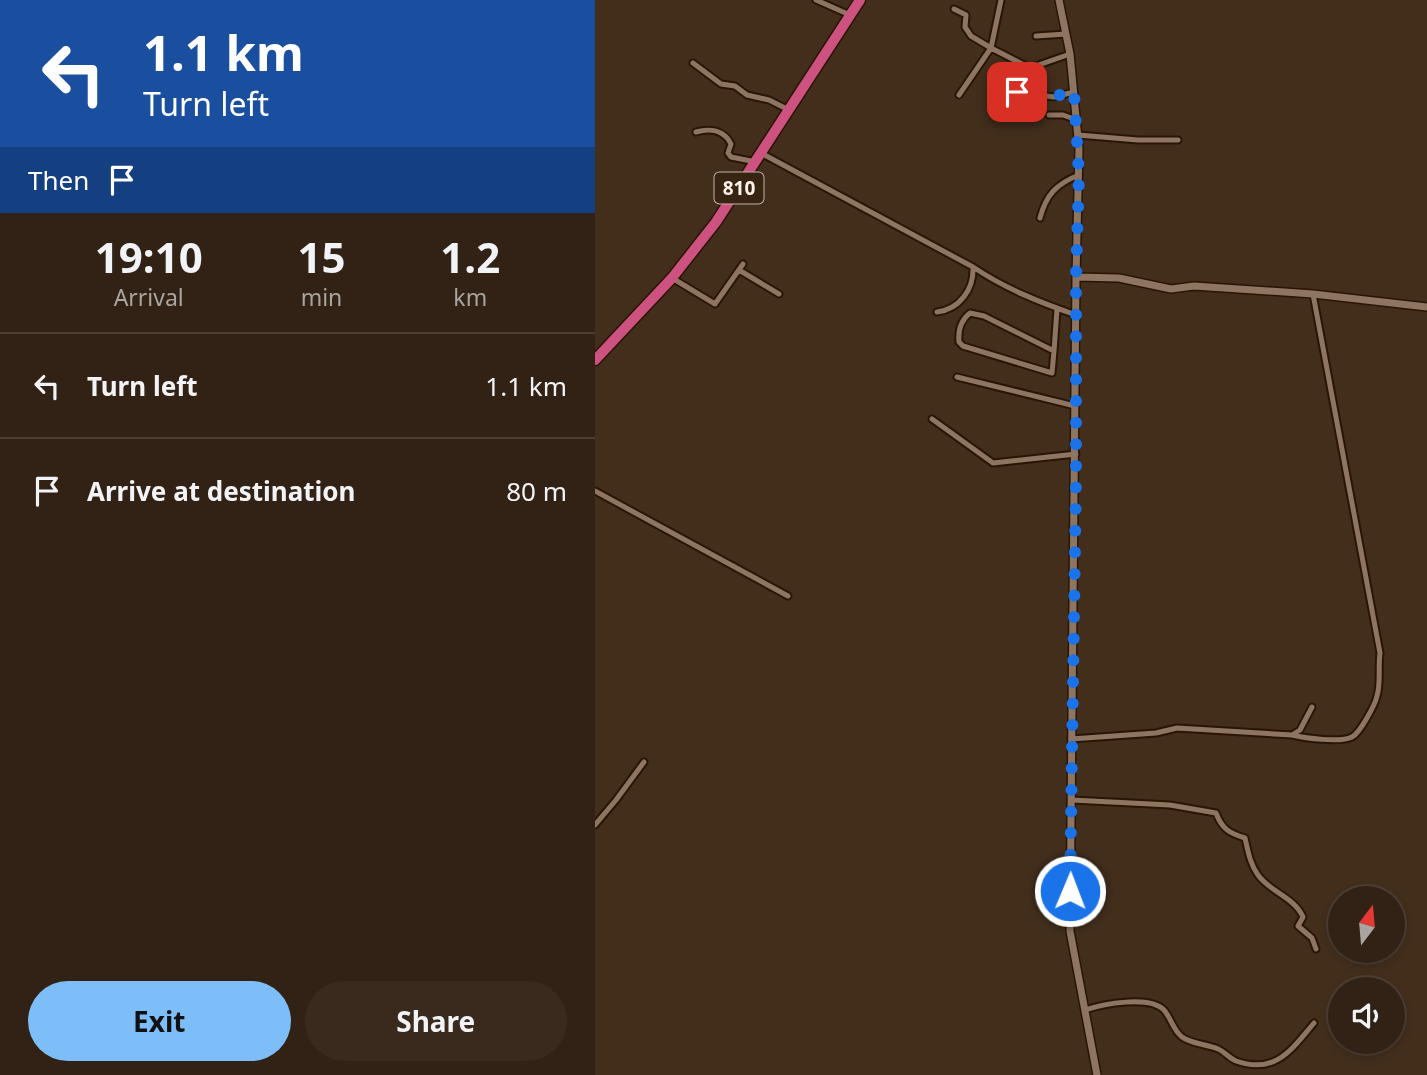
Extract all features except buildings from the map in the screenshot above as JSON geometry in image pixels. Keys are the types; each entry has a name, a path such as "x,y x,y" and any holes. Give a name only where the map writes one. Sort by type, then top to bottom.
{"highway":[{"name":"810","path":"595,360 672,278 716,222 860,0"}],"main road":[{"path":"1059,0 1074,92 1079,175 1070,931 1097,1075"},
{"path":"1076,277 1119,278 1171,289 1194,285 1313,293 1427,307"}],"street":[{"path":"816,0 851,15"},
{"path":"960,95 991,48 1001,0"},
{"path":"954,9 966,15 965,27 971,36 1030,68"},
{"path":"1035,36 1066,34"},
{"path":"1006,115 1030,68 1069,54"},
{"path":"693,63 721,84 735,86 747,95 769,100 789,110"},
{"path":"1017,92 1050,97 1074,92"},
{"path":"1049,115 1063,115 1077,120"},
{"path":"696,132 715,130 729,139 731,144 728,153 731,157 759,157 974,267 1006,287 1076,315"},
{"path":"1077,135 1178,140"},
{"path":"1039,218 1050,192 1079,175"},
{"path":"672,278 715,304 743,264"},
{"path":"937,312 953,308 961,301 974,280 974,267"},
{"path":"739,270 779,293"},
{"path":"1071,738 1156,733 1177,728 1345,739 1352,737 1359,729 1378,694 1380,653 1313,293"},
{"path":"1054,351 974,313 967,316 959,332 963,346 1048,373 1053,371 1058,309"},
{"path":"957,377 1075,406"},
{"path":"932,419 993,463 1076,454"},
{"path":"595,491 788,596"},
{"path":"1292,735 1300,730 1312,707"},
{"path":"595,825 644,762"},
{"path":"1072,800 1170,805 1216,813 1222,827 1231,834 1245,838 1249,858 1259,877 1299,909 1303,917 1298,926 1312,938 1316,949"},
{"path":"1085,1010 1100,1005 1137,1002 1159,1005 1182,1037 1222,1050 1236,1061 1260,1067 1282,1062 1314,1023"}],"route":[{"path":"1017,92 1054,97 1074,92 1079,149 1070,891"}]}
